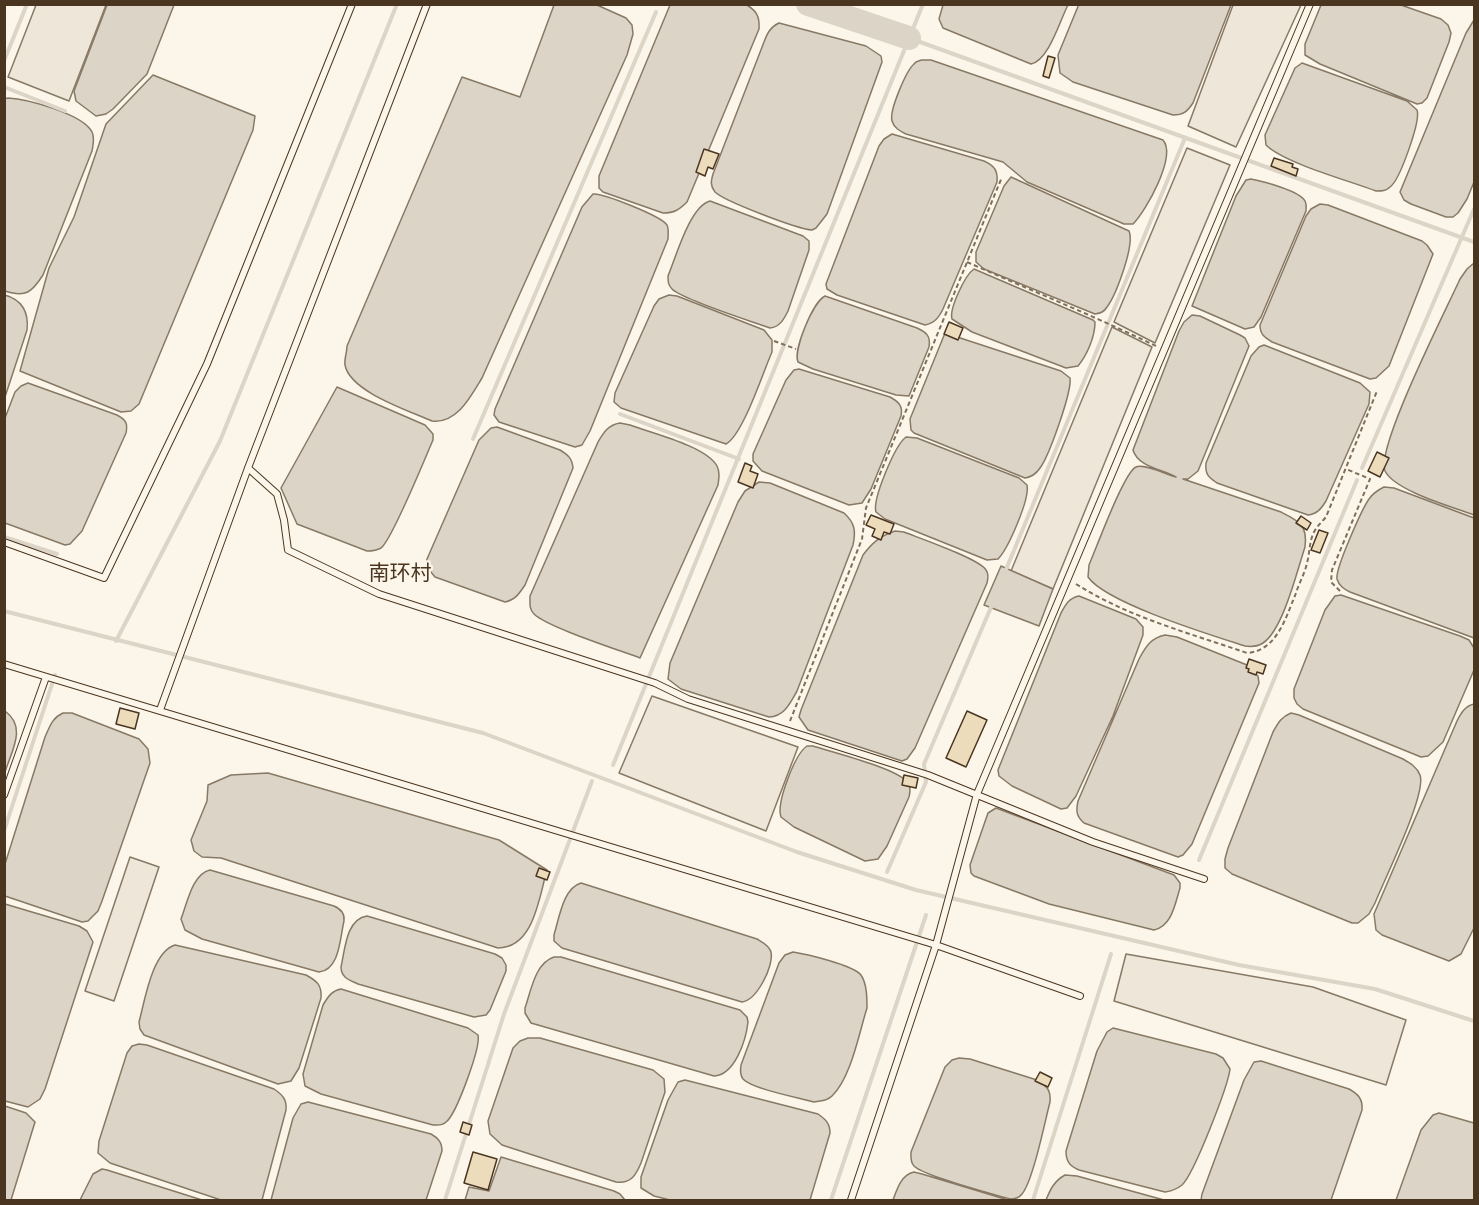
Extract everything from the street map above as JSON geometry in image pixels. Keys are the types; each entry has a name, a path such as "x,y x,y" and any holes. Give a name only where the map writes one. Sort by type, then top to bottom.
{"lane":[{"path":"4,542 104,578 207,364 352,4"},
{"path":"160,710 248,468 427,4"},
{"path":"851,1200 936,945 977,794 1310,4"},
{"path":"248,468 277,494 284,520 288,550 379,594 655,682 688,699 928,774 1093,842 1204,879"},
{"path":"4,664 936,945 1080,996"},
{"path":"4,795 46,676"}],"path":[{"path":"788,727 862,539 866,508 1002,177"},
{"path":"967,262 1032,292 1102,320 1160,348"},
{"path":"774,341 796,349"},
{"path":"1071,581 1101,600 1138,616 1247,653 1259,652 1279,633 1286,618 1307,563 1308,548 1315,529 1326,517 1377,391"},
{"path":"1340,591 1331,582 1332,570 1370,478 1346,469"}],"shaded area":[{"path":"745,4 756,14 759,29 687,202 676,210 663,213 603,192 599,188 599,176 670,5"},
{"path":"943,4 1068,5 1049,48 1031,64 943,28 939,19"},
{"path":"1079,4 1231,4 1189,109 1173,115 1073,82 1060,73 1058,55"},
{"path":"36,5 106,5 69,101 8,77"},
{"path":"107,5 174,5 147,74 113,109 106,114 96,116 76,101 74,91"},
{"path":"554,5 597,5 626,18 632,25 633,34 627,55 482,378 468,400 456,413 441,421 432,421 382,399 358,384 349,375 345,365 347,346 462,77 520,97"},
{"path":"1233,5 1301,5 1236,147 1188,126"},
{"path":"1321,5 1401,5 1441,19 1448,25 1451,33 1449,42 1427,98 1417,104 1320,64 1305,55 1305,44"},
{"path":"1474,20 1474,182 1458,213 1453,217 1446,217 1411,204 1404,200 1400,192 1466,33"},
{"path":"779,23 866,46 881,56 882,62 827,214 812,230 777,220 732,202 715,192 711,181 765,39 771,29"},
{"path":"931,60 1163,140 1166,158 1163,170 1152,196 1139,217 1133,224 1124,224 1027,182 1003,162 906,134 898,129 892,121 896,100 911,68 916,62"},
{"path":"1302,63 1407,101 1417,110 1416,125 1409,150 1394,182 1384,191 1376,191 1318,171 1275,152 1266,145 1265,135 1295,68"},
{"path":"153,75 255,116 253,130 139,404 131,411 121,412 20,371 49,268 74,217 106,124"},
{"path":"4,99 41,104 78,119 87,125 94,139 92,151 43,275 32,289 18,294 5,291"},
{"path":"892,134 984,161 995,169 997,175 997,182 943,309 936,319 925,325 837,295 827,289 826,284 879,146"},
{"path":"1187,148 1230,165 1155,343 1114,322"},
{"path":"1011,177 1129,231 1129,247 1124,270 1111,301 1101,313 1095,314 984,269 976,262 976,252 1004,186"},
{"path":"1251,179 1280,187 1302,197 1306,211 1261,317 1254,327 1245,329 1192,306 1236,196 1246,180"},
{"path":"593,194 608,197 663,221 668,227 668,239 590,431 582,445 575,447 499,422 494,415 582,207"},
{"path":"710,201 803,236 809,241 809,250 788,311 776,326 770,328 703,304 679,294 670,286 668,276 684,233 696,212"},
{"path":"1320,204 1422,241 1433,254 1389,366 1376,378 1370,379 1272,342 1261,331 1260,325 1306,216 1311,209"},
{"path":"1474,263 1474,515 1412,492 1400,485 1385,471 1385,458 1401,408 1428,347 1460,279"},
{"path":"974,269 1093,320 1095,328 1092,340 1078,366 1066,368 972,332 952,319 958,292"},
{"path":"5,295 16,300 23,308 27,318 27,330 5,397"},
{"path":"669,295 677,296 764,330 772,340 772,352 746,416 739,429 726,444 621,408 614,402 615,393 654,306 659,299"},
{"path":"825,296 917,328 927,335 929,347 909,396 896,395 813,369 798,362 798,347 805,327 815,307"},
{"path":"1192,315 1200,316 1240,335 1245,338 1249,346 1198,471 1188,479 1183,479 1281,512 1297,521 1305,534 1305,547 1277,626 1263,643 1252,647 1160,617 1115,597 1088,577 1089,565 1104,528 1131,472 1140,466 1176,477 1145,464 1133,450 1179,331"},
{"path":"1112,327 1152,347 1053,589 1011,571"},
{"path":"945,333 1061,371 1070,378 1064,409 1054,438 1044,461 1034,475 1025,478 911,430 910,419"},
{"path":"1264,345 1360,383 1370,392 1369,404 1326,501 1318,511 1308,515 1217,483 1209,477 1206,470 1206,463 1251,356"},
{"path":"799,369 890,397 901,407 901,416 871,489 862,503 849,505 762,471 753,461 753,454 786,380 794,370"},
{"path":"28,383 117,415 126,424 126,433 82,531 70,544 65,545 5,523 5,418 15,392"},
{"path":"337,387 425,425 433,434 433,440 393,530 381,548 375,550 367,551 297,524 281,488"},
{"path":"620,423 664,436 702,452 717,466 719,473 718,485 640,658 553,625 534,614 530,606 530,596 598,442 609,427"},
{"path":"497,427 560,450 569,457 573,468 525,585 512,600 505,602 435,577 426,566 479,440 491,428"},
{"path":"906,437 917,438 1019,478 1027,485 1025,501 1017,523 998,559 987,560 885,519 876,512 877,496 885,473 896,450"},
{"path":"759,482 770,483 844,513 850,520 854,531 853,545 797,691 783,711 769,717 681,689 668,679 670,663 738,502 745,491"},
{"path":"1384,487 1394,488 1474,518 1474,638 1350,592 1339,584 1337,579 1340,564 1355,526 1371,497"},
{"path":"895,531 904,532 973,560 988,573 987,583 915,748 907,759 902,761 808,730 799,717 863,555 877,540"},
{"path":"1001,566 1053,589 1039,626 984,605"},
{"path":"1341,595 1460,636 1469,640 1474,648 1474,670 1443,742 1428,756 1421,757 1303,709 1297,704 1294,689 1325,610 1335,596"},
{"path":"1079,596 1136,619 1143,627 1143,635 1113,716 1076,796 1067,808 1061,809 1012,786 999,776 998,770 1061,613 1070,600"},
{"path":"1165,635 1177,637 1247,665 1258,676 1259,683 1192,844 1183,855 1178,857 1084,823 1077,811 1078,801 1139,659 1149,643"},
{"path":"652,696 798,747 766,831 619,773"},
{"path":"1474,704 1474,928 1461,954 1449,961 1382,935 1376,930 1374,914 1457,721 1466,708"},
{"path":"5,711 12,717 17,732 5,772"},
{"path":"63,713 72,713 139,739 148,749 150,763 98,911 88,921 82,922 5,896 5,864 45,737 54,720"},
{"path":"1291,713 1403,759 1415,767 1420,775 1417,800 1404,837 1375,903 1369,914 1358,923 1352,923 1232,874 1225,868 1228,848 1273,732 1282,718"},
{"path":"807,746 879,767 892,772 908,783 909,797 887,846 878,859 865,861 794,827 781,817 781,801 788,779 797,758"},
{"path":"268,773 499,840 547,870 533,919 527,930 520,940 510,946 498,948 221,858 202,857 194,851 191,840 207,801 208,785 231,775"},
{"path":"996,808 1174,875 1180,883 1180,888 1169,919 1160,928 1154,930 1049,904 974,876 970,865 988,813"},
{"path":"130,857 159,867 114,1001 85,991"},
{"path":"210,870 339,908 344,921 338,952 331,965 319,972 202,939 185,930 181,919 191,890 199,877"},
{"path":"581,883 757,939 771,952 770,965 759,989 748,1000 742,1002 562,948 554,941 560,913 570,891"},
{"path":"5,904 79,926 87,931 93,942 45,1089 40,1099 28,1107 5,1101"},
{"path":"367,916 502,958 506,971 490,1010 486,1015 474,1017 358,984 346,978 341,967 345,944 355,923"},
{"path":"175,945 306,975 318,984 321,998 299,1068 291,1081 278,1084 144,1035 139,1022 151,978 161,957 167,949"},
{"path":"793,952 849,967 861,975 866,987 867,1008 849,1067 839,1088 826,1100 814,1102 766,1090 748,1083 743,1079 740,1071 779,963 785,955"},
{"path":"1126,954 1313,987 1406,1020 1386,1085 1114,1001"},
{"path":"554,957 561,957 740,1010 747,1017 748,1022 738,1055 728,1070 714,1076 531,1023 525,1013 525,1008 532,986 542,965"},
{"path":"341,989 468,1028 478,1035 476,1053 467,1080 456,1107 444,1123 433,1125 321,1094 305,1086 303,1074 323,1005 332,993"},
{"path":"1113,1028 1216,1054 1223,1058 1230,1069 1202,1148 1187,1178 1174,1190 1165,1192 1079,1170 1068,1161 1066,1151 1097,1051 1107,1032"},
{"path":"540,1038 653,1070 664,1079 665,1092 641,1163 635,1175 629,1180 616,1182 502,1145 490,1134 488,1121 513,1048 520,1041"},
{"path":"139,1044 274,1089 282,1096 286,1103 286,1110 262,1200 221,1200 110,1163 98,1153 99,1141 127,1053 132,1046"},
{"path":"970,1059 1037,1080 1049,1091 1050,1102 1034,1164 1026,1187 1017,1198 1010,1199 944,1180 920,1170 912,1163 911,1152 945,1067 952,1060"},
{"path":"1261,1061 1349,1089 1361,1100 1362,1110 1331,1200 1201,1200 1244,1080 1254,1062"},
{"path":"685,1080 818,1114 825,1120 830,1133 810,1200 670,1200 654,1196 641,1188 641,1177 668,1100 678,1082"},
{"path":"308,1102 436,1137 442,1151 426,1200 271,1200 293,1118 301,1104"},
{"path":"5,1106 26,1113 35,1122 11,1200 5,1200"},
{"path":"1439,1113 1474,1123 1474,1200 1396,1200 1421,1130 1433,1115"},
{"path":"501,1157 614,1191 625,1200 465,1200 469,1187 489,1191"},
{"path":"102,1169 202,1200 80,1200 93,1174"},
{"path":"914,1172 1008,1200 893,1200 903,1179"},
{"path":"1065,1175 1077,1176 1164,1200 1046,1200 1055,1183"}],"building":[{"path":"1048,56 1055,58 1049,78 1043,76"},
{"path":"704,149 719,154 713,169 708,167 705,176 696,172"},
{"path":"1274,158 1293,164 1292,167 1298,169 1296,176 1271,166"},
{"path":"949,322 963,328 958,340 944,334"},
{"path":"1377,452 1389,458 1380,477 1368,471"},
{"path":"745,463 752,466 750,471 758,474 753,488 738,482"},
{"path":"871,515 894,524 890,534 884,532 881,540 872,536 875,529 866,525"},
{"path":"1301,516 1311,523 1307,530 1296,523"},
{"path":"1319,530 1328,533 1320,553 1311,550"},
{"path":"1249,659 1266,665 1263,674 1257,672 1256,675 1248,672 1249,669 1246,668"},
{"path":"120,708 139,713 135,729 116,724"},
{"path":"967,711 987,720 966,767 946,758"},
{"path":"904,775 918,778 916,788 902,785"},
{"path":"539,868 550,872 547,880 536,876"},
{"path":"1040,1072 1052,1078 1048,1087 1035,1081"},
{"path":"463,1122 472,1125 469,1135 460,1132"},
{"path":"473,1152 497,1159 488,1190 464,1183"}],"waterway":[{"path":"4,61 27,4"},
{"path":"116,641 220,441 397,4"},
{"path":"808,4 909,38"},
{"path":"613,765 923,4"},
{"path":"473,439 656,12"},
{"path":"909,38 1474,242"},
{"path":"4,87 65,111"},
{"path":"1005,572 1185,138"},
{"path":"1362,468 1474,209"},
{"path":"620,414 739,459"},
{"path":"1199,860 1357,480"},
{"path":"4,537 57,554"},
{"path":"887,872 926,782 924,764 992,605"},
{"path":"4,611 483,733 797,852 916,890 1239,965 1375,989 1474,1021"},
{"path":"4,831 55,675"},
{"path":"445,1200 504,1014 592,781"},
{"path":"831,1200 926,915"},
{"path":"1033,1200 1111,954"}],"district":[{"name":"南环村","path":"400,574"}]}
